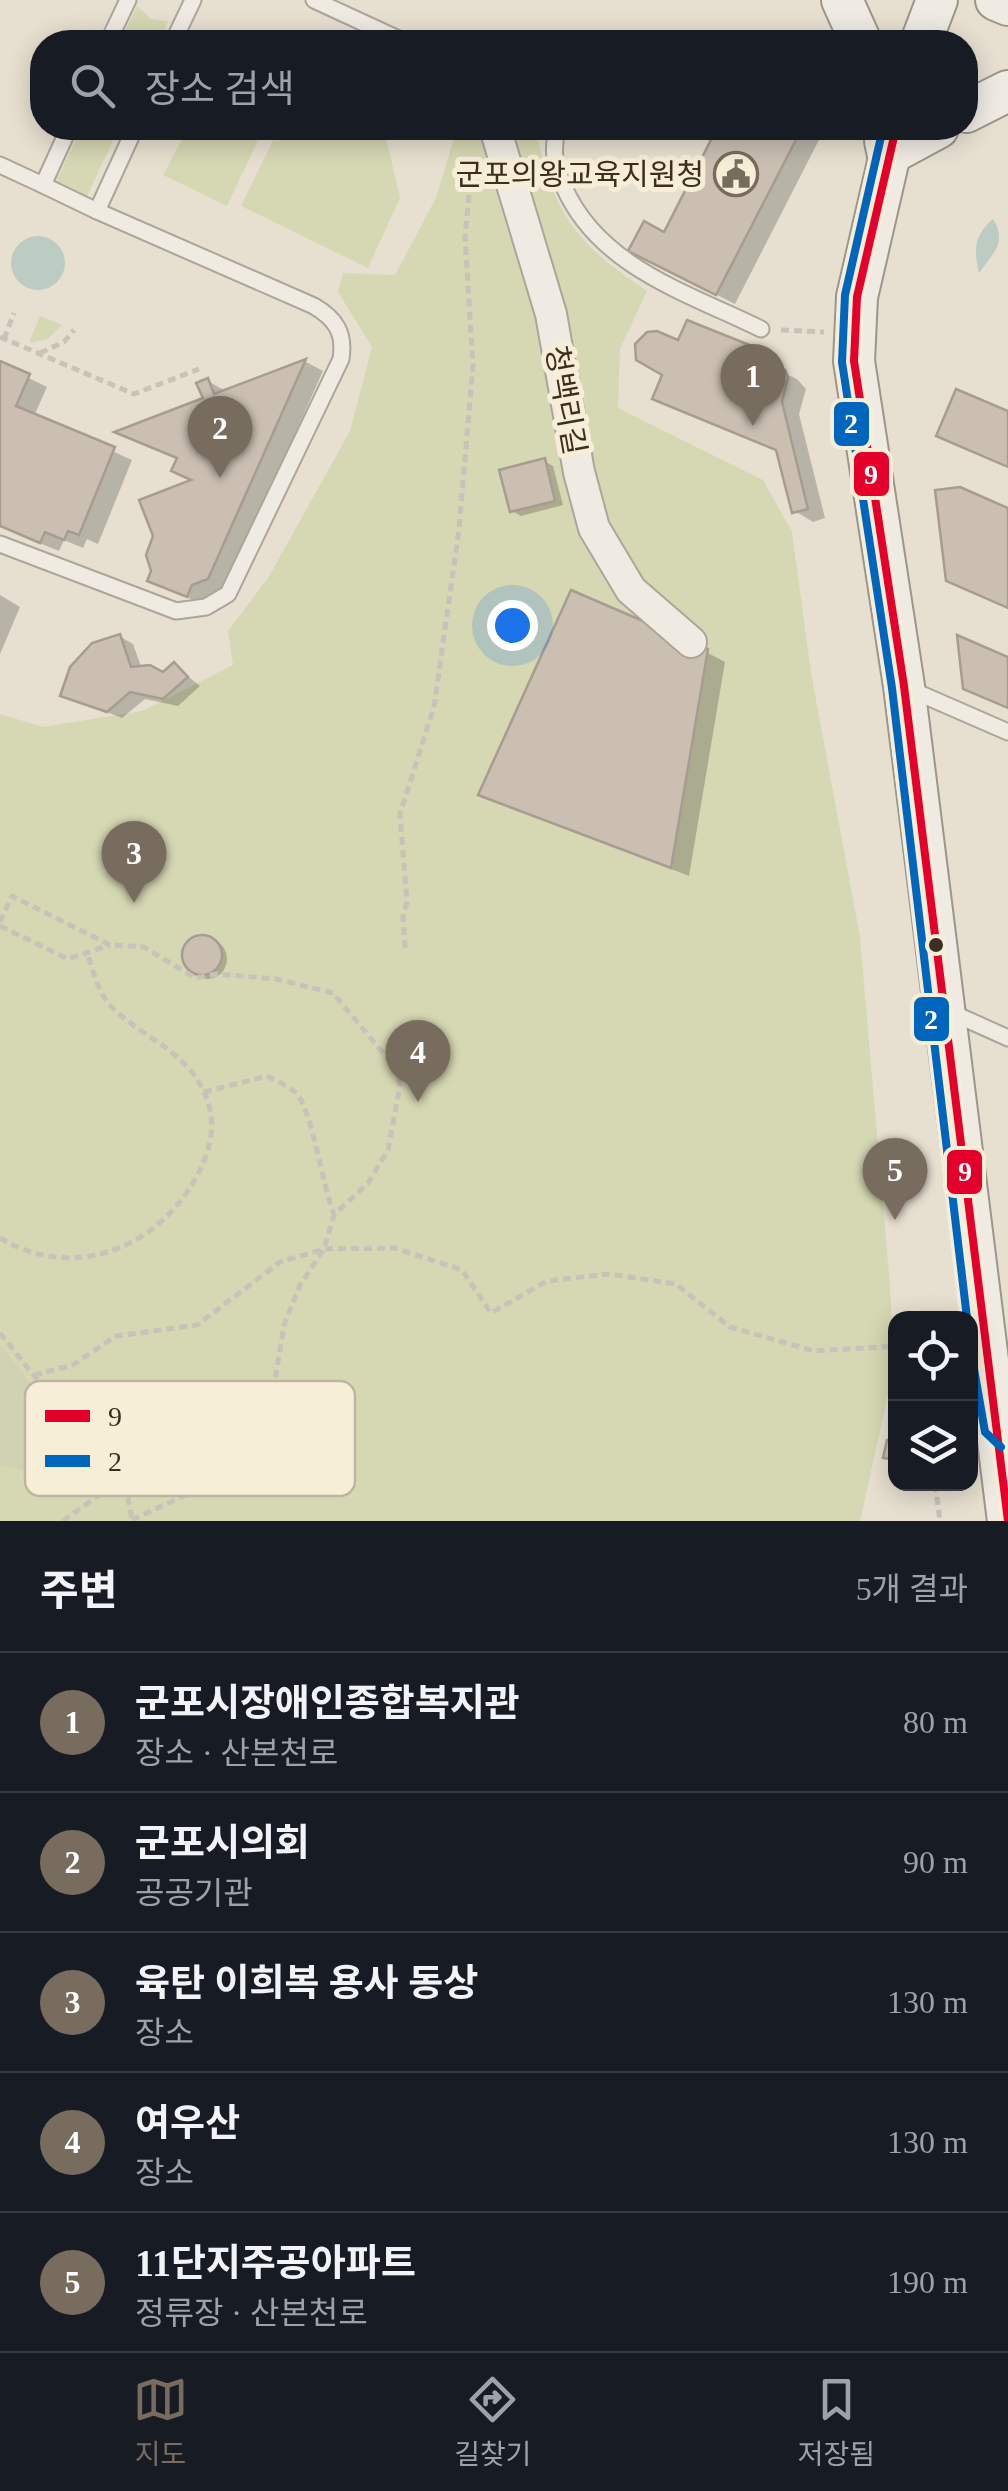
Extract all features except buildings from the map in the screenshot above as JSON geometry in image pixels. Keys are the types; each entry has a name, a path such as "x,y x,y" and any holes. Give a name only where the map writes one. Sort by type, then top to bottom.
{"street":[{"path":"842,0 856,30"},
{"path":"926,30 937,0"},
{"path":"996,0 1008,5"},
{"path":"978,106 1008,91"},
{"name":"청백리길","path":"488,140 552,314 579,472 594,528 631,590 691,642"},
{"path":"888,140 852,334 866,458 904,686 981,1332 1002,1433 1008,1521"}],"lane":[{"path":"114,30 128,0"},
{"path":"179,30 193,0"},
{"path":"314,0 379,30"},
{"path":"43,185 64,140"},
{"path":"97,211 130,140"},
{"path":"554,140 551,148 559,174 596,240 623,260 761,328"},
{"path":"0,164 314,306 339,328 344,343 341,358 228,594 220,600 176,611 0,544"},
{"path":"904,686 1008,732"},
{"path":"944,1010 1008,1038"}],"path":[{"path":"405,948 403,916 407,902 400,814 434,707 459,529 473,365 465,238 484,140"},
{"path":"14,313 2,338 134,394 198,369"},
{"path":"38,354 64,342 74,330"},
{"path":"787,330 852,334"},
{"path":"110,945 68,959 0,924 12,896 110,945 144,947 195,978 216,974 276,980 333,993 395,1067 400,1086 388,1150 368,1183 334,1215 324,1250 300,1285 284,1326 275,1381"},
{"path":"0,1238 24,1252 53,1259 99,1253 156,1230 178,1208 212,1140 204,1092 184,1061 108,1003 88,955"},
{"path":"204,1092 267,1076 298,1094 308,1115 321,1182 334,1215"},
{"path":"34,1375 73,1365 116,1336 198,1325 280,1262 324,1250 395,1248 462,1270 491,1313 548,1281 609,1274 676,1284 730,1327 814,1351 888,1346"},
{"path":"0,1332 39,1381"},
{"path":"936,1491 940,1521"},
{"path":"63,1521 97,1496"},
{"path":"131,1520 183,1496"}],"green space":[{"path":"137,6 151,19 168,21 164,30 126,30"},
{"path":"75,140 113,140 86,198 55,184"},
{"path":"182,140 258,140 227,206 163,175"},
{"path":"273,140 387,140 400,198 368,268 241,206"},
{"path":"453,140 538,140 550,183 570,223 602,257 647,291 620,349 618,408 763,480 792,532 811,673 860,937 890,1286 888,1395 860,1521 0,1521 0,714 43,727 142,711 233,665 228,631 268,578 350,431 372,347 338,292 343,273 395,275 436,198"},
{"path":"40,316 62,325 48,339 29,343"},
{"path":"0,1345 28,1381 25,1381 25,1470 0,1465"}],"shaded area":[{"path":"993,219 999,242 979,273 977,244"},
{"path":"38,236 57,244 65,263 57,282 38,290 19,282 11,263 19,244"}],"transit line":[{"name":"2","path":"880,140 845,295 842,362 892,688 966,1311"},
{"name":"9","path":"893,140 857,297 854,361 904,686 1008,1521"},
{"name":"2","path":"978,1392 985,1432 1001,1447"}],"place":[{"name":"군포의왕교육지원청","path":"736,174"},
{"name":"군포시장애인종합복지관","path":"753,426"},
{"name":"군포시의회","path":"220,478"},
{"name":"육탄 이희복 용사 동상","path":"134,903"},
{"name":"여우산","path":"418,1102"},
{"name":"11단지주공아파트","path":"895,1220"}]}
